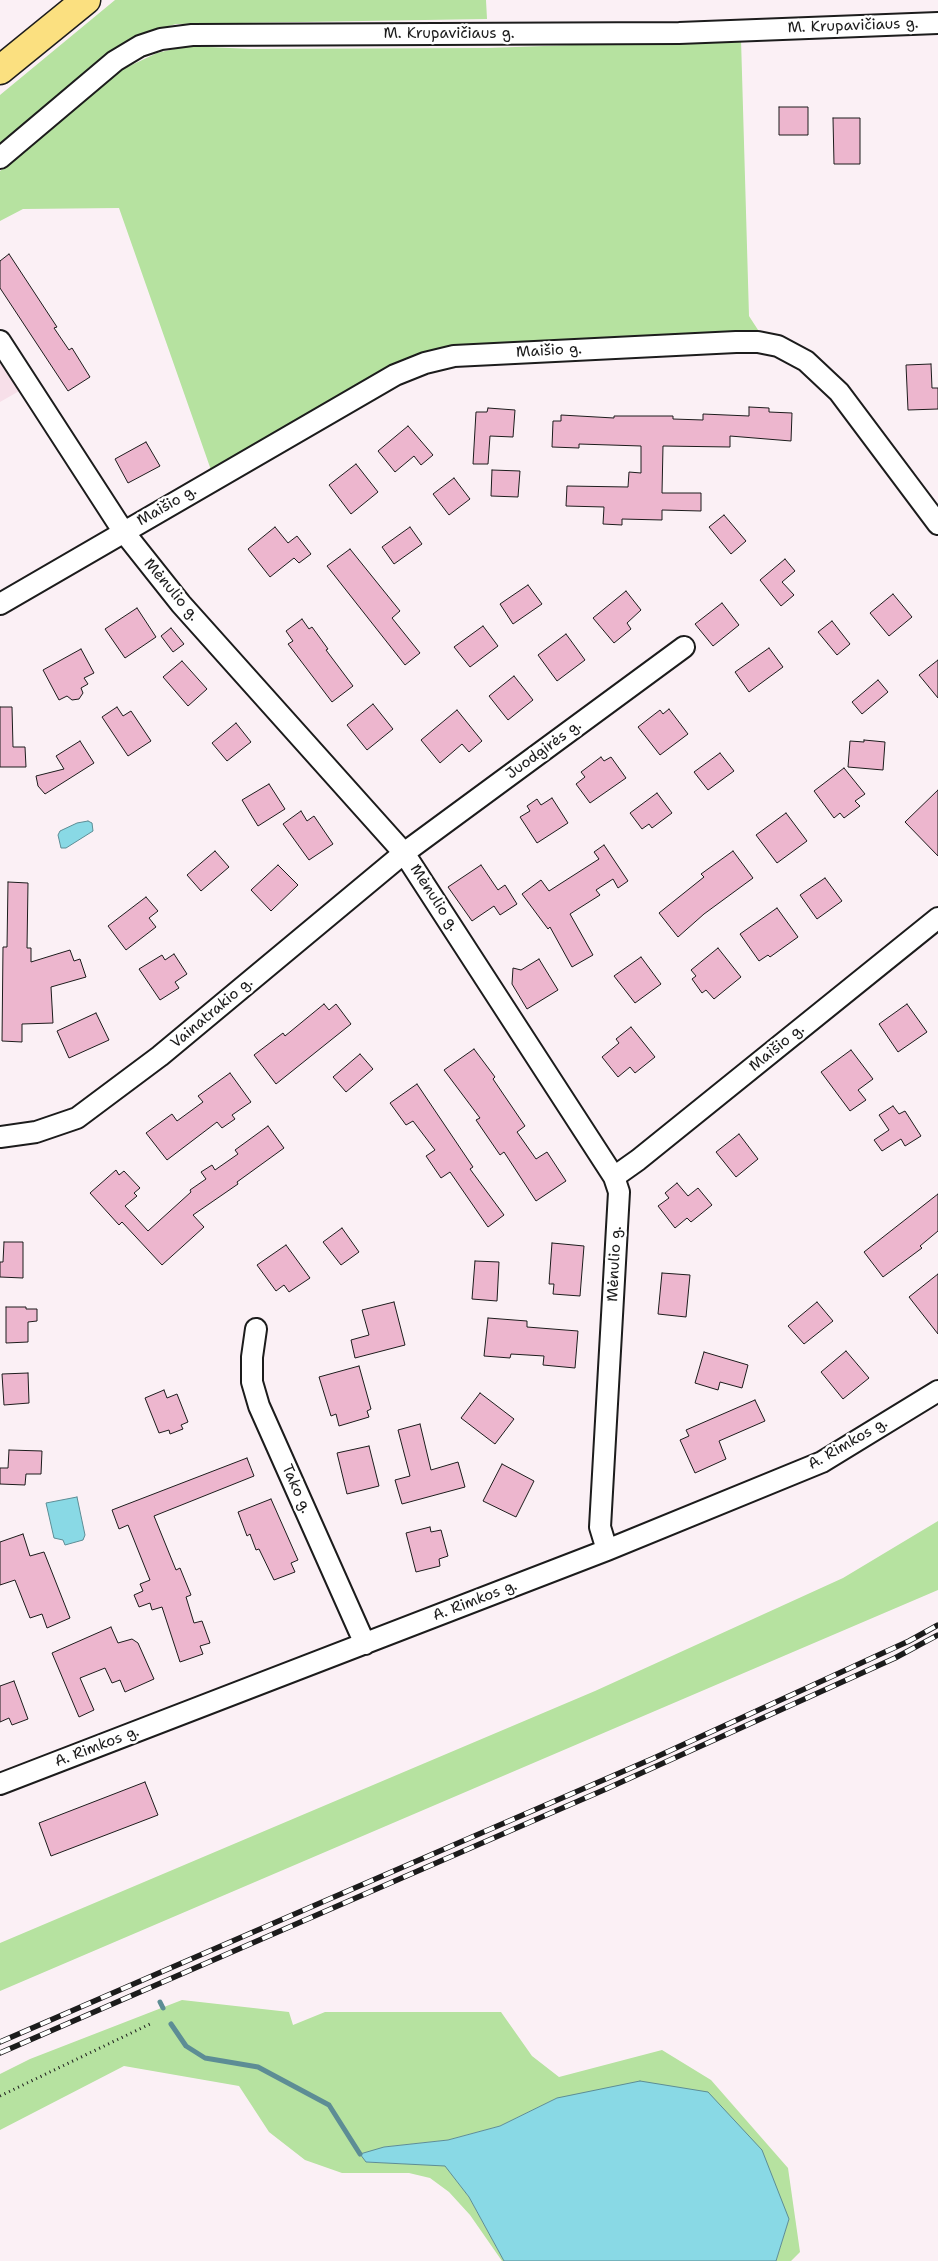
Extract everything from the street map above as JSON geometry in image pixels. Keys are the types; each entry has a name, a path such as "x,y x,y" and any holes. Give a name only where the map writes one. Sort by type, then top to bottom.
{"main road":[{"path":"0,70 86,0"}],"street":[{"name":"M. Krupavičiaus g.","path":"0,158 115,61 140,46 161,39 202,35 679,33 938,23"},
{"name":"Mėnulio g.","path":"0,341 123,531 181,604 404,853 614,1177 619,1192 600,1527 607,1550"},
{"name":"Maišio g.","path":"0,604 394,375 425,363 454,356 736,342 758,342 778,346 806,361 838,392 938,524"},
{"name":"Juodgirės g.","path":"404,853 684,647"},
{"name":"Vainatrakio g.","path":"0,1137 36,1132 77,1118 160,1056 404,853"},
{"name":"Maišio g.","path":"614,1177 638,1160 938,918"},
{"name":"Tako g.","path":"256,1329 252,1357 252,1382 258,1406 365,1644"},
{"name":"A. Rimkos g.","path":"0,1784 607,1550 822,1462 938,1391"}],"path":[{"path":"0,2096 150,2024"}],"shaded area":[{"path":"0,359 21,390 0,402"}],"green space":[{"path":"115,0 486,0 487,19 176,24 140,35 102,58 0,145 0,95"},
{"path":"741,39 749,316 760,333 438,349 396,363 211,470 119,208 23,209 0,221 0,171 121,70 157,53 187,46 251,49 488,48"},
{"path":"938,1521 938,1590 0,1991 0,1943 595,1691 843,1578"},
{"path":"182,2000 289,2012 293,2025 325,2012 501,2012 532,2056 559,2077 662,2050 711,2080 788,2168 800,2252 791,2261 776,2261 789,2219 557,2098 500,2126 448,2140 384,2147 366,2162 445,2165 469,2197 504,2261 502,2261 470,2215 449,2192 430,2178 409,2173 342,2173 305,2160 269,2132 239,2086 124,2066 0,2130 0,2074 30,2059"}],"water":[{"path":"88,821 92,823 93,831 66,848 61,848 58,835 60,831 77,823"},
{"path":"77,1497 85,1535 83,1540 65,1545 63,1540 54,1538 46,1503"},
{"path":"640,2081 708,2092 762,2150 789,2219 776,2261 504,2261 469,2197 445,2166 366,2162 360,2154 384,2147 448,2140 500,2126 557,2098"}],"building":[{"path":"779,107 808,107 808,135 779,135"},
{"path":"833,118 860,118 860,164 834,164"},
{"path":"9,254 57,327 54,328 69,350 72,348 90,377 68,391 0,288 0,261"},
{"path":"931,364 932,388 938,388 938,409 908,410 906,365"},
{"path":"749,407 769,408 769,412 792,413 791,441 730,436 730,447 663,446 662,493 701,493 701,511 662,510 662,520 622,519 622,525 603,524 604,507 566,506 567,486 628,487 629,472 641,473 641,446 579,444 579,448 552,447 553,421 561,421 561,415 614,418 614,416 673,416 673,419 703,420 703,414 749,416"},
{"path":"488,408 515,410 513,437 490,436 488,464 473,464 476,412 487,412"},
{"path":"408,426 433,455 421,465 414,456 395,472 378,451"},
{"path":"146,442 160,466 128,483 115,459"},
{"path":"356,464 378,492 351,514 329,485"},
{"path":"492,470 520,471 518,497 491,496"},
{"path":"454,478 470,499 449,515 433,494"},
{"path":"724,515 746,541 731,554 709,527"},
{"path":"275,527 288,543 297,536 311,554 299,563 294,558 270,577 248,549"},
{"path":"410,527 422,544 394,564 382,547"},
{"path":"350,549 400,611 392,618 420,653 405,665 327,566"},
{"path":"785,559 795,571 782,582 794,595 781,606 760,580"},
{"path":"528,585 542,604 513,624 500,604"},
{"path":"626,591 641,610 627,623 631,629 614,643 593,618"},
{"path":"893,594 912,617 889,636 870,613"},
{"path":"722,603 739,625 713,646 695,624"},
{"path":"137,608 156,637 125,658 105,629"},
{"path":"302,619 309,629 312,627 328,649 326,650 353,686 332,702 288,644 293,641 286,631"},
{"path":"832,621 850,644 837,655 818,632"},
{"path":"483,626 498,646 470,667 454,647"},
{"path":"171,628 184,644 173,652 161,636"},
{"path":"566,634 585,660 557,681 538,655"},
{"path":"769,648 783,667 749,692 735,672"},
{"path":"81,649 94,673 84,678 88,684 81,688 83,693 79,699 72,700 67,696 59,700 43,670"},
{"path":"938,660 938,698 919,675"},
{"path":"182,661 207,689 188,706 163,677"},
{"path":"514,676 533,700 508,720 489,696"},
{"path":"878,680 888,692 862,714 852,702"},
{"path":"373,704 393,729 367,750 347,725"},
{"path":"0,707 12,707 13,747 25,747 26,767 0,767"},
{"path":"117,707 123,716 131,711 151,741 128,756 102,717"},
{"path":"669,709 688,734 660,755 638,727 660,710 663,714"},
{"path":"457,710 482,741 469,752 462,744 440,763 421,740"},
{"path":"236,723 251,742 227,761 212,743"},
{"path":"864,740 885,742 883,770 848,767 850,741 864,742"},
{"path":"80,741 94,763 45,794 38,786 36,776 64,769 56,756"},
{"path":"720,753 734,771 708,790 694,772"},
{"path":"601,757 604,761 611,757 626,778 590,803 576,784 585,777 581,772"},
{"path":"844,768 865,794 855,801 860,806 844,818 840,813 834,818 814,791"},
{"path":"269,784 285,809 258,826 242,800"},
{"path":"938,790 938,856 905,822"},
{"path":"657,793 672,813 652,828 649,824 642,829 630,813"},
{"path":"552,798 568,823 537,843 520,817 530,811 527,806 537,799 541,805"},
{"path":"301,811 307,821 314,816 333,844 309,860 283,824"},
{"path":"786,813 807,841 777,863 756,835"},
{"path":"604,845 628,881 618,888 613,879 596,890 600,895 570,914 593,955 572,967 550,927 548,929 522,894 541,880 549,891 599,859 594,852"},
{"path":"215,851 229,867 201,891 187,875"},
{"path":"733,851 753,878 704,914 678,937 659,913 704,877 701,874"},
{"path":"278,865 298,885 271,911 251,890"},
{"path":"481,865 498,890 505,885 517,904 500,915 494,906 472,921 448,887"},
{"path":"825,878 842,901 817,919 800,895"},
{"path":"8,882 28,883 27,948 31,948 31,962 70,950 74,961 80,959 86,977 51,987 53,1023 22,1024 22,1042 2,1041 3,947 7,947"},
{"path":"146,897 158,911 149,918 156,927 126,950 108,926"},
{"path":"777,908 798,937 770,957 768,955 759,961 740,934"},
{"path":"718,948 741,977 714,999 706,990 702,993 692,979 696,976 691,970"},
{"path":"174,954 187,974 175,982 179,988 160,1000 139,969 162,955 165,960"},
{"path":"641,957 661,984 635,1003 614,976"},
{"path":"539,959 558,990 527,1009 512,984 513,968 521,970"},
{"path":"324,1004 329,1010 336,1004 351,1024 276,1084 254,1055 283,1033 285,1036"},
{"path":"907,1004 927,1032 898,1052 879,1024"},
{"path":"96,1013 109,1040 69,1058 57,1031"},
{"path":"631,1027 655,1057 635,1073 630,1067 618,1077 602,1057 619,1043 616,1039"},
{"path":"474,1049 495,1077 493,1079 525,1126 517,1132 536,1159 547,1152 566,1181 536,1201 504,1152 500,1155 476,1120 480,1118 444,1070"},
{"path":"851,1050 873,1079 858,1090 866,1100 850,1111 821,1072"},
{"path":"360,1054 373,1069 346,1092 333,1077"},
{"path":"230,1073 251,1102 232,1115 235,1119 222,1128 217,1122 167,1160 146,1133 172,1114 177,1121 203,1102 198,1096"},
{"path":"417,1084 473,1167 470,1169 504,1215 488,1227 450,1172 441,1178 426,1156 435,1150 413,1121 406,1125 390,1103"},
{"path":"893,1106 899,1114 905,1111 921,1136 905,1146 901,1139 882,1151 874,1140 889,1130 879,1115"},
{"path":"268,1126 284,1148 237,1182 238,1184 193,1215 204,1227 162,1265 122,1222 119,1225 90,1193 116,1170 119,1175 124,1171 140,1188 134,1193 137,1196 125,1206 148,1231 191,1192 190,1190 206,1179 201,1172 212,1165 215,1170 238,1154 235,1150"},
{"path":"739,1134 758,1159 736,1177 716,1152"},
{"path":"677,1183 688,1196 698,1188 712,1205 691,1222 687,1218 675,1228 658,1206 669,1198 665,1193"},
{"path":"938,1194 938,1231 920,1246 922,1248 883,1277 864,1252"},
{"path":"342,1228 359,1252 341,1265 323,1242"},
{"path":"4,1242 23,1242 23,1278 0,1277 0,1262 3,1262"},
{"path":"552,1243 584,1246 580,1296 553,1294 554,1284 549,1284"},
{"path":"286,1245 310,1278 289,1292 284,1285 276,1291 257,1265"},
{"path":"475,1261 499,1262 497,1301 472,1299"},
{"path":"662,1273 690,1275 686,1317 658,1314"},
{"path":"938,1274 938,1334 909,1297"},
{"path":"394,1302 405,1345 355,1358 351,1340 369,1335 362,1310"},
{"path":"817,1302 833,1321 804,1344 788,1326"},
{"path":"6,1307 37,1309 37,1321 28,1322 28,1342 6,1343"},
{"path":"488,1318 527,1321 527,1327 578,1331 575,1368 543,1365 544,1356 511,1354 510,1358 484,1356"},
{"path":"846,1351 869,1378 843,1399 821,1372"},
{"path":"704,1352 748,1365 742,1388 720,1382 718,1390 695,1383"},
{"path":"359,1366 371,1409 367,1411 369,1417 339,1426 336,1414 331,1416 319,1377"},
{"path":"28,1373 29,1403 4,1405 2,1374"},
{"path":"164,1390 167,1398 177,1394 188,1422 181,1425 183,1429 170,1434 169,1430 159,1433 145,1398"},
{"path":"480,1393 514,1419 495,1444 461,1418"},
{"path":"755,1400 765,1421 719,1441 726,1459 695,1473 680,1440 689,1436 686,1430"},
{"path":"420,1424 431,1470 458,1462 465,1487 402,1504 395,1480 410,1476 398,1430"},
{"path":"369,1446 379,1486 347,1494 337,1453"},
{"path":"9,1450 42,1451 41,1474 26,1474 25,1485 0,1484 0,1468 8,1468"},
{"path":"247,1458 254,1476 154,1516 176,1570 180,1568 191,1595 186,1597 194,1623 202,1621 210,1643 200,1646 203,1654 180,1662 162,1607 152,1610 150,1603 139,1607 134,1595 143,1591 140,1584 150,1580 128,1525 119,1529 112,1510"},
{"path":"502,1464 534,1481 516,1517 483,1501"},
{"path":"271,1499 298,1560 291,1563 295,1572 274,1580 259,1549 256,1550 250,1534 247,1536 238,1512"},
{"path":"430,1527 431,1532 441,1530 448,1556 439,1559 440,1566 416,1572 406,1533"},
{"path":"23,1534 30,1556 44,1552 70,1618 47,1628 42,1614 30,1618 15,1580 0,1585 0,1542"},
{"path":"111,1627 118,1643 132,1639 138,1643 154,1679 125,1692 120,1680 112,1683 105,1668 80,1678 94,1710 79,1717 52,1653"},
{"path":"14,1681 28,1719 12,1725 9,1718 0,1722 0,1686"},
{"path":"145,1782 158,1815 51,1856 39,1823"}],"waterway":[{"path":"160,2002 163,2008"},
{"path":"171,2024 186,2046 205,2058 258,2067 329,2105 360,2154"}],"railway":[{"path":"0,2042 654,1758 909,1641 938,1625"},
{"path":"0,2053 606,1789 895,1658 938,1635"}]}
